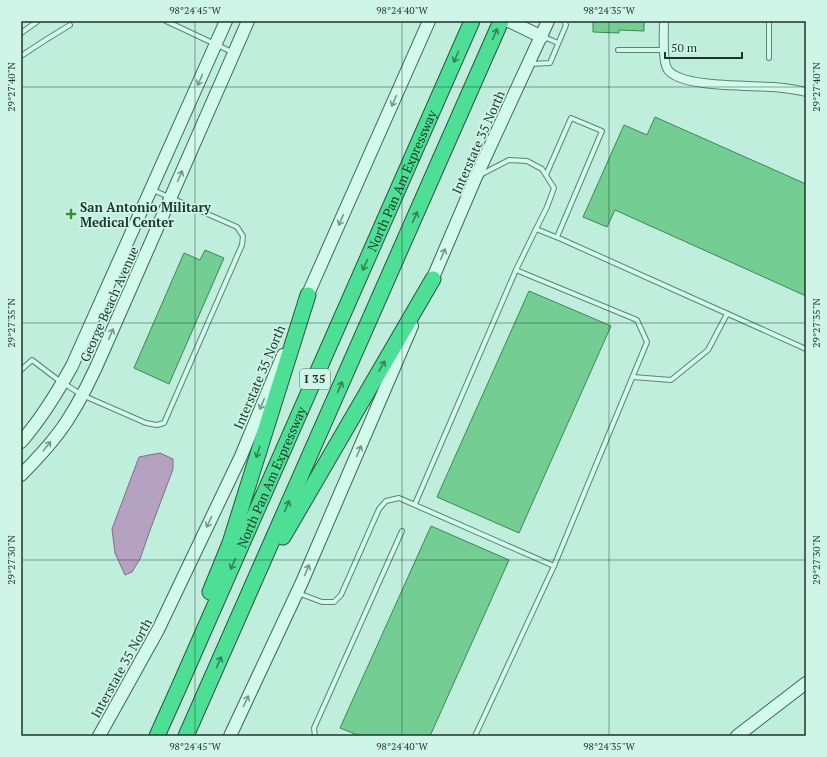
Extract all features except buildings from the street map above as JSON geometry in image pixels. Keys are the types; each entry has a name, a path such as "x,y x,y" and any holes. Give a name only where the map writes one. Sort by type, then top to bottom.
{"highway":[{"name":"North Pan Am Expressway","path":"157,736 472,21"},
{"name":"North Pan Am Expressway","path":"186,736 500,21"},
{"path":"243,606 433,279"},
{"path":"152,736 230,543 308,295"}],"main road":[{"name":"George Beach Avenue","path":"21,442 63,383 72,366 226,21"},
{"name":"George Beach Avenue","path":"21,475 41,454 66,422 88,386 248,21"},
{"name":"Interstate 35 North","path":"99,736 158,630 241,456 308,295 429,21"},
{"path":"509,21 537,34"},
{"name":"Interstate 35 North","path":"230,736 297,592 476,177 529,64 537,34 548,21"},
{"path":"737,736 806,683"}],"street":[{"path":"664,21 665,61 667,69 673,74 708,84 772,87 806,92"}],"lane":[{"path":"21,33 38,21"},
{"path":"166,21 234,53"},
{"path":"529,64 550,63 566,25 564,21"},
{"path":"769,21 769,58"},
{"path":"21,56 70,25"},
{"path":"537,34 558,43"},
{"path":"618,50 664,50"},
{"path":"546,175 571,118 602,131 557,237"},
{"path":"415,504 516,270 554,188 542,169 527,161 509,160 476,177"},
{"path":"21,370 32,360 82,395 146,423 157,425 164,422 242,245 243,236 237,227 152,189"},
{"path":"536,229 557,237 806,349"},
{"path":"475,736 554,566 647,342 637,320 516,270"},
{"path":"633,376 671,380 708,350 727,314"},
{"path":"297,592 322,602 334,602 341,595 379,509 386,501 399,498 554,566"},
{"path":"315,736 314,728 402,531"}],"shaded area":[{"path":"160,453 173,459 173,469 140,559 132,572 125,575 115,553 112,529 139,457"}],"place":[{"name":"San Antonio Military Medical Center","path":"71,214"}]}
